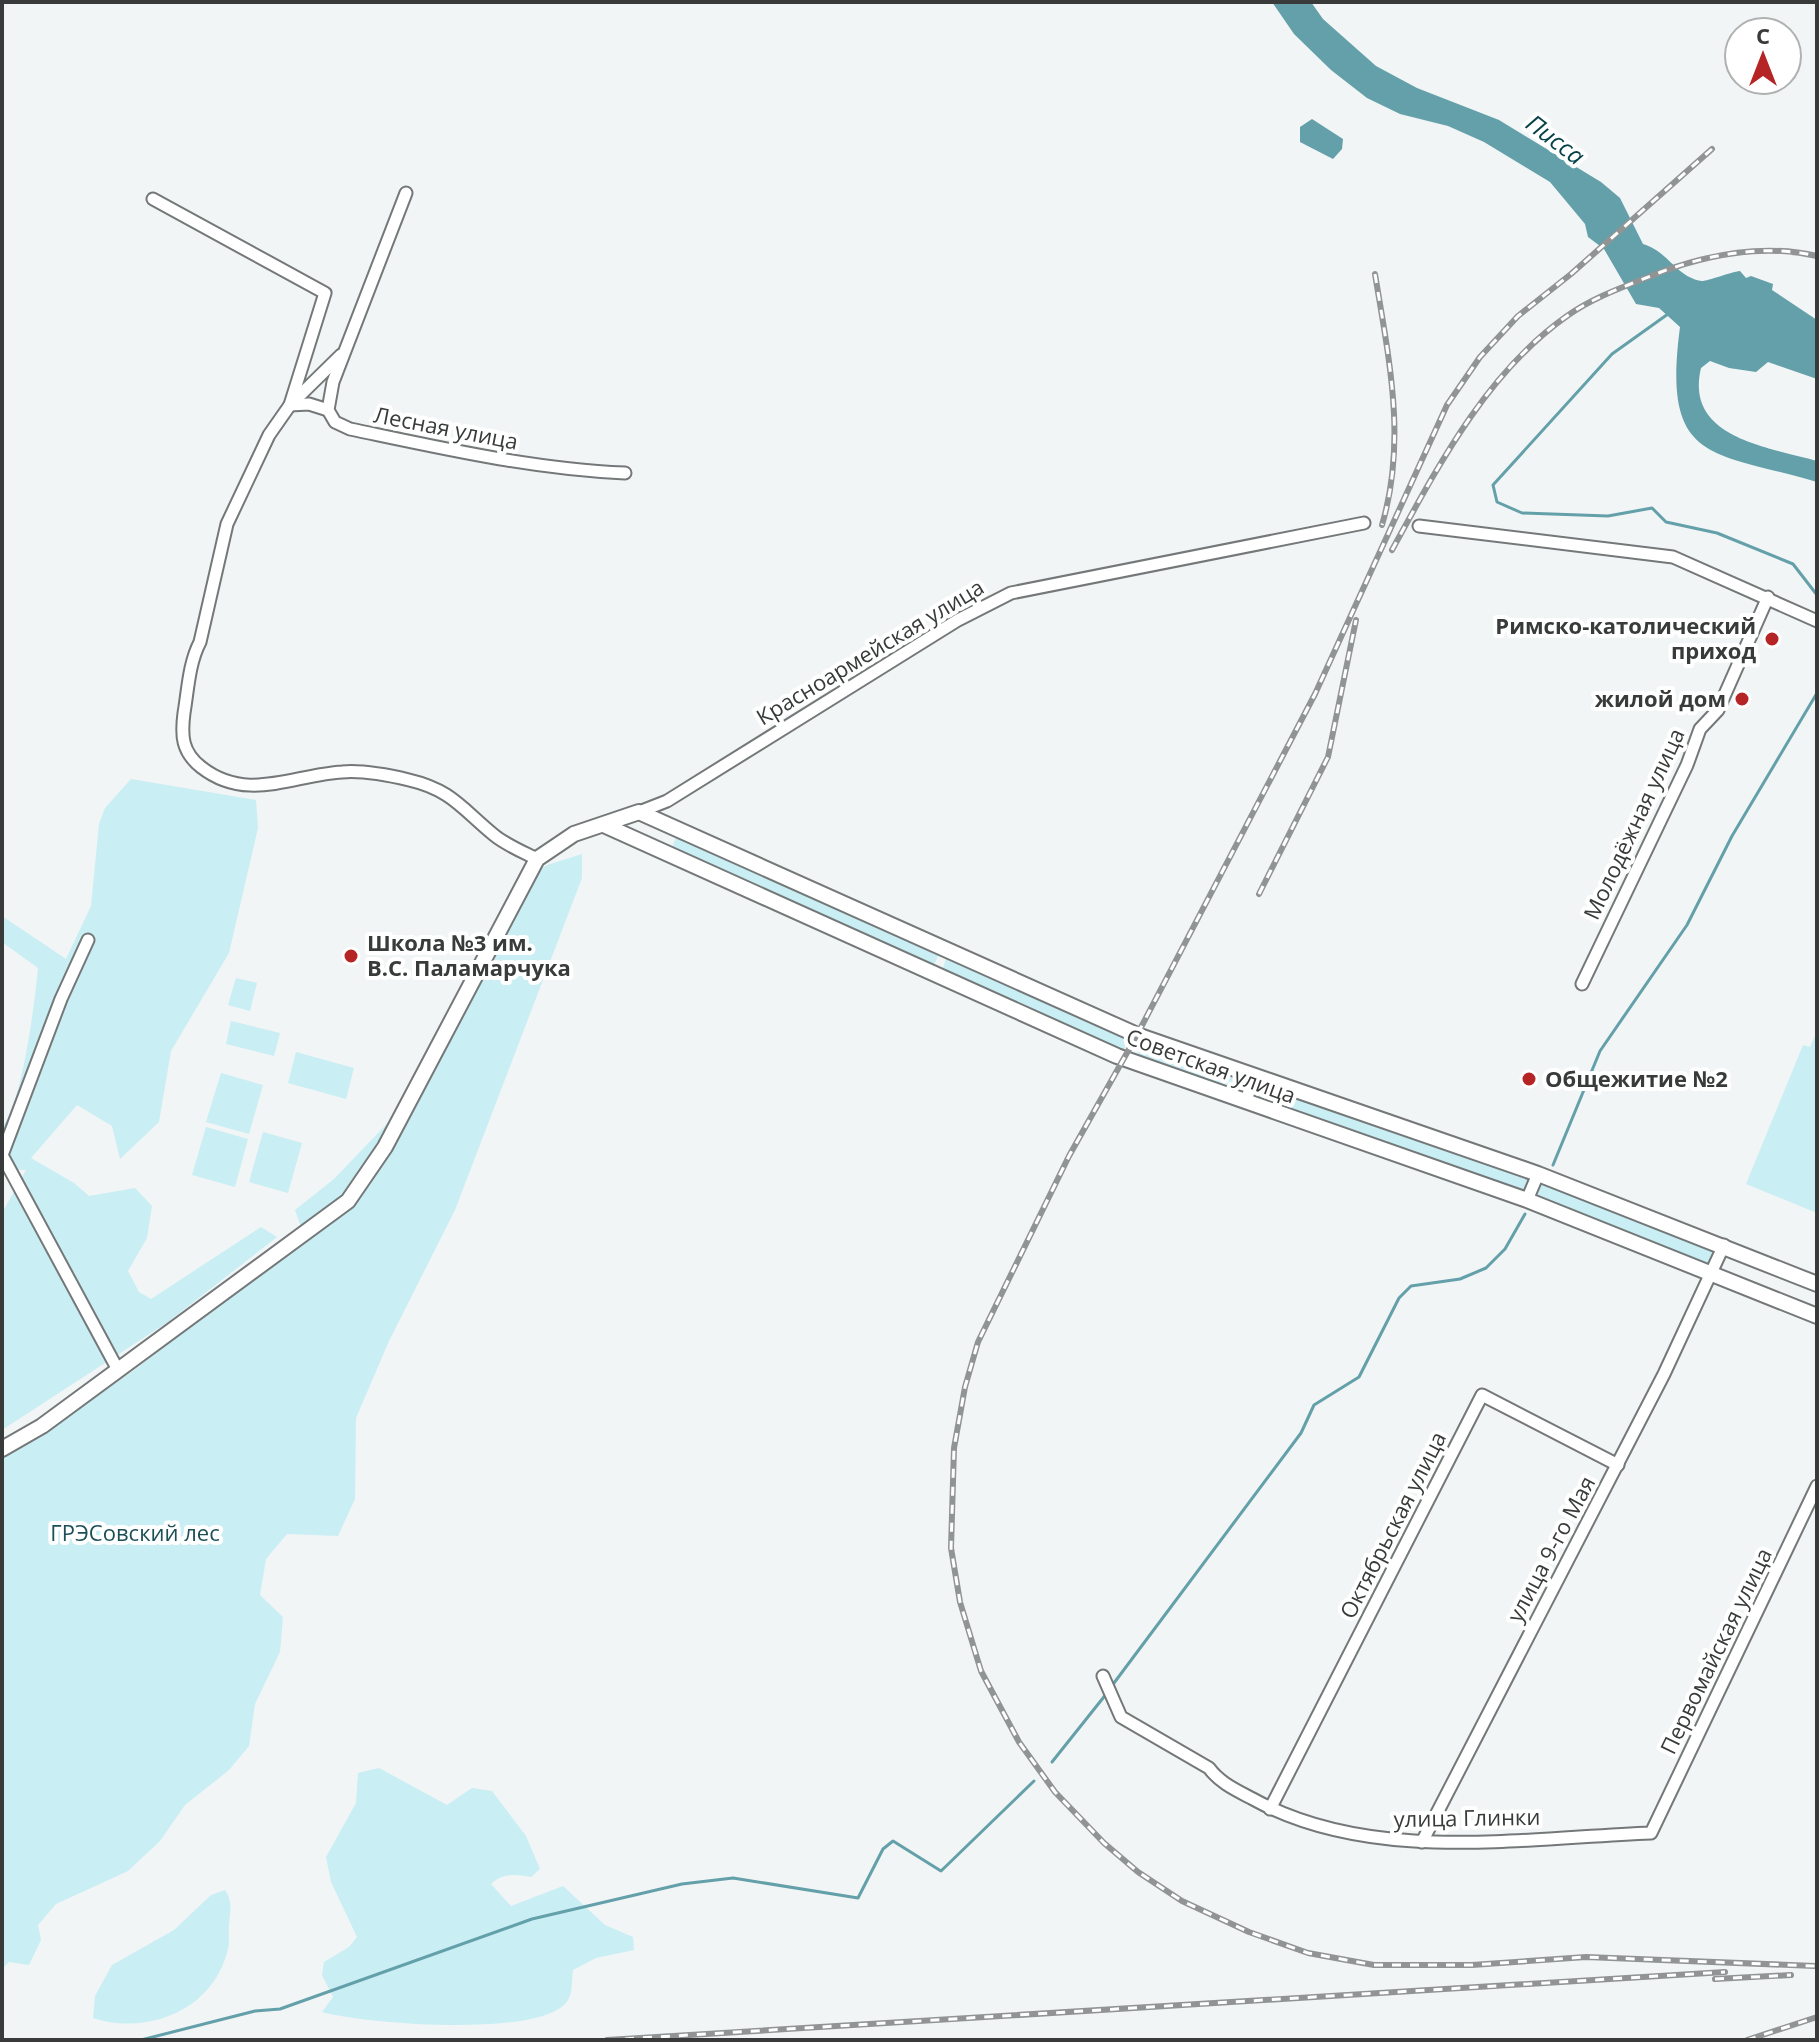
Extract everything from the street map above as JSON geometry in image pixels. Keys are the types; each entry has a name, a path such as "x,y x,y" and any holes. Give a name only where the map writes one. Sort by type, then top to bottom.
{"main road":[{"name":"Красноармейская улица","path":"537,859 557,842 639,812"},
{"name":"Советская улица","path":"639,812 1107,1022 1253,1077 1538,1174 1817,1284"},
{"name":"Советская улица","path":"604,825 1117,1056 1527,1200 1817,1316"},
{"path":"2,1449 42,1426 348,1201 385,1147 537,859"}],"street":[{"path":"290,405 309,404 328,410 345,351 406,193"},
{"path":"153,199 325,293 290,405"},
{"path":"345,351 290,405 269,435 239,497 220,546 200,642 194,653 183,724 185,749 194,761 227,782 258,787 342,772 410,780 454,797 494,835 537,859"},
{"name":"Лесная улица","path":"328,410 335,422 365,432 571,471 625,473"},
{"name":"Красноармейская улица","path":"639,812 667,801 958,620 1011,593 1364,523"},
{"path":"1419,526 1673,557 1817,621"},
{"name":"Молодёжная улица","path":"1582,984 1687,765 1700,729 1718,710 1768,597"},
{"path":"88,940 61,999 2,1155 118,1370"},
{"path":"1246,1102 1253,1077"},
{"path":"1527,1200 1538,1174"},
{"name":"улица 9-го Мая","path":"1422,1842 1618,1465 1724,1245"},
{"name":"Октябрьская улица","path":"1270,1809 1482,1395 1618,1465"},
{"name":"Первомайская улица","path":"1651,1833 1817,1486"},
{"name":"улица Глинки","path":"1103,1676 1121,1717 1209,1768 1218,1780 1270,1809 1345,1835 1422,1842 1651,1833"}],"green space":[{"path":"131,779 256,800 258,828 229,953 171,1051 159,1122 120,1159 112,1126 77,1105 31,1158 74,1183 89,1196 135,1188 152,1206 147,1238 128,1271 139,1292 151,1299 261,1227 277,1237 168,1322 2,1430 2,1213 26,1170 2,1169 2,1127 16,1098 21,1076 38,968 2,942 2,916 66,959 91,906 99,824 105,808"},
{"path":"677,834 939,953 933,968 672,848"},
{"name":"ГРЭСовский лес","path":"582,854 582,878 455,1210 389,1341 356,1418 355,1499 338,1536 287,1534 266,1559 260,1595 283,1617 280,1652 255,1704 249,1746 229,1770 185,1805 160,1841 128,1871 56,1904 38,1925 41,1940 29,1965 9,1962 2,1969 2,1456 133,1371 305,1238 295,1210 334,1179 403,1107 521,880 547,865"},
{"path":"947,956 1129,1038 1123,1051 942,971"},
{"path":"236,978 257,983 250,1011 228,1005"},
{"path":"231,1021 280,1033 274,1056 226,1044"},
{"path":"1817,1031 1817,1213 1746,1184 1803,1045 1810,1047"},
{"path":"1143,1043 1246,1080 1242,1096 1136,1057"},
{"path":"296,1052 354,1068 346,1099 288,1083"},
{"path":"221,1073 263,1085 249,1134 206,1122"},
{"path":"1256,1083 1533,1177 1526,1195 1251,1099"},
{"path":"206,1127 248,1139 235,1187 192,1175"},
{"path":"263,1132 302,1143 288,1193 249,1182"},
{"path":"1540,1179 1717,1248 1709,1268 1532,1197"},
{"path":"379,1768 447,1805 472,1788 492,1791 526,1836 540,1869 531,1877 510,1875 491,1884 511,1906 563,1886 605,1925 633,1937 634,1950 596,1958 573,1970 571,1993 564,2005 546,2015 518,2021 447,2025 374,2020 322,2012 333,1997 322,1975 324,1962 349,1947 357,1937 331,1882 326,1857 356,1803 358,1773"},
{"path":"225,1890 230,1906 229,1946 209,1988 176,2013 156,2020 114,2023 93,2018 95,1996 112,1965 174,1930 211,1895"}],"shaded area":[{"path":"1272,2 1311,2 1323,19 1376,66 1417,88 1499,120 1601,182 1620,198 1643,244 1659,252 1686,275 1702,281 1740,271 1746,278 1751,276 1773,284 1772,290 1817,320 1817,379 1768,362 1756,372 1710,361 1701,368 1699,392 1705,411 1718,425 1735,436 1817,461 1817,482 1722,455 1702,444 1687,428 1679,404 1676,371 1680,327 1659,308 1636,304 1604,249 1588,237 1585,224 1550,182 1484,142 1448,126 1400,114 1367,98 1331,70 1294,34"},
{"path":"1312,119 1343,139 1342,149 1333,159 1300,142 1300,127"}],"waterway":[{"path":"1668,314 1612,354 1493,485 1497,502 1522,513 1608,516 1652,508 1666,522 1717,533 1793,564 1817,595"},
{"path":"1553,1165 1600,1051 1687,925 1732,836 1817,693"},
{"path":"1111,1687 1301,1433 1314,1405 1359,1377 1399,1298 1411,1286 1460,1279 1486,1268 1505,1249 1525,1214"},
{"path":"1052,1762 1107,1693"},
{"path":"141,2040 255,2011 280,2009 532,1919 682,1884 733,1878 858,1898 883,1849 893,1841 941,1871 1034,1781"}],"railway":[{"path":"1712,149 1571,274 1518,316 1480,357 1447,405 1315,694 1137,1035 1069,1156 978,1342 965,1387 954,1448 951,1548 960,1602 981,1671 1019,1742 1055,1792 1104,1843 1138,1872 1182,1901 1249,1932 1308,1953 1374,1965 1472,1965 1586,1957 1815,1966"},
{"path":"1392,550 1446,454 1489,392 1512,364 1567,316 1612,291 1699,260 1758,251 1817,256"},
{"path":"1375,274 1390,369 1394,431 1393,462 1382,525"},
{"path":"1259,894 1328,757 1356,620"},
{"path":"607,2040 1725,1972"},
{"path":"1715,1979 1791,1975"},
{"path":"1747,2040 1817,2017"}],"place":[{"name":"Римско-католический приход","path":"1772,639"},
{"name":"жилой дом","path":"1742,699"},
{"name":"Школа №3 им. В.С. Паламарчука","path":"351,956"},
{"name":"Общежитие №2","path":"1529,1079"}],"water label":[{"name":"Писса","path":"1555,140"}]}
